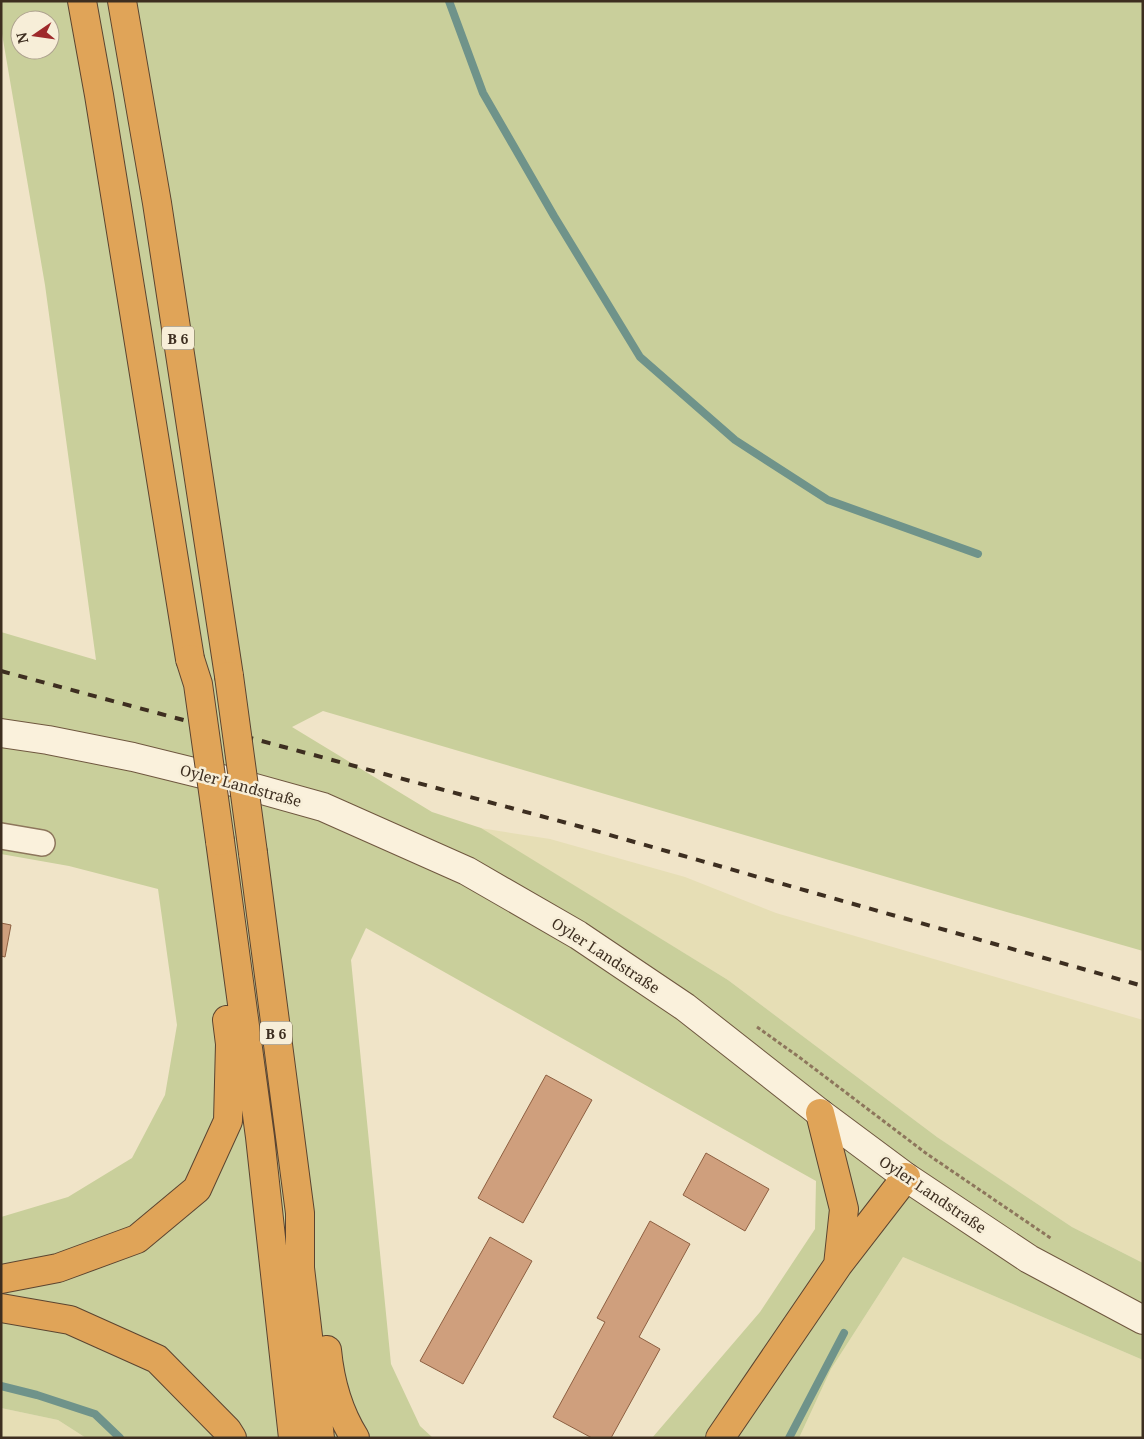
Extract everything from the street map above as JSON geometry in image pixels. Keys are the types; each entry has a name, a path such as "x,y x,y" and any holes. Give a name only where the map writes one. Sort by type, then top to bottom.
{"highway":[{"name":"B 6","path":"82,1 101,104 190,659 198,684 212,840 260,1137 293,1438"},
{"name":"B 6","path":"122,1 158,203 229,676 300,1213 300,1268 320,1438"},
{"path":"1,1279 58,1268 136,1239 197,1189 228,1121 229,1111 230,1044 220,952 212,840"},
{"path":"820,1113 844,1209 838,1265"},
{"path":"720,1438 838,1265 906,1177"},
{"path":"300,1213 316,1266 330,1377 346,1423 355,1438"},
{"path":"1,1308 70,1320 157,1359 227,1430 232,1438"}],"main road":[{"name":"Oyler Landstraße","path":"1,733 48,740 133,757 323,807 467,871 578,935 686,1007 820,1113 906,1177 1029,1259 1143,1320"}],"street":[{"path":"1,836 42,843"}],"shaded area":[{"path":"480,828 550,839 685,877 776,913 1143,1020 1143,1263 1072,1227 937,1137 728,980"},
{"path":"903,1257 1143,1360 1143,1438 799,1438 831,1369"},
{"path":"1,1408 58,1420 86,1438 1,1438"}],"green space":[{"path":"1,1 1143,1 1143,951 323,711 292,727 432,812 481,828 728,980 937,1137 1072,1227 1143,1263 1143,1360 903,1257 831,1369 799,1438 652,1438 760,1312 815,1229 816,1181 366,928 351,960 391,1364 420,1426 433,1438 86,1438 58,1420 1,1408 1,1217 68,1197 132,1158 165,1095 177,1025 158,889 69,866 1,854 1,632 96,660 45,285 1,28"}],"building":[{"path":"1,923 11,925 5,957 1,956"},
{"path":"546,1075 592,1100 523,1223 478,1198"},
{"path":"706,1153 769,1189 745,1231 683,1195"},
{"path":"650,1221 690,1244 639,1337 660,1349 611,1438 592,1438 553,1417 605,1322 597,1318"},
{"path":"490,1237 532,1261 463,1384 420,1361"}],"waterway":[{"path":"449,1 483,93 554,216 640,357 735,440 828,500 978,554"},
{"path":"789,1438 844,1333"},
{"path":"1,1386 37,1395 95,1414 120,1438"}],"railway":[{"path":"1,671 578,826 1143,986"}]}
